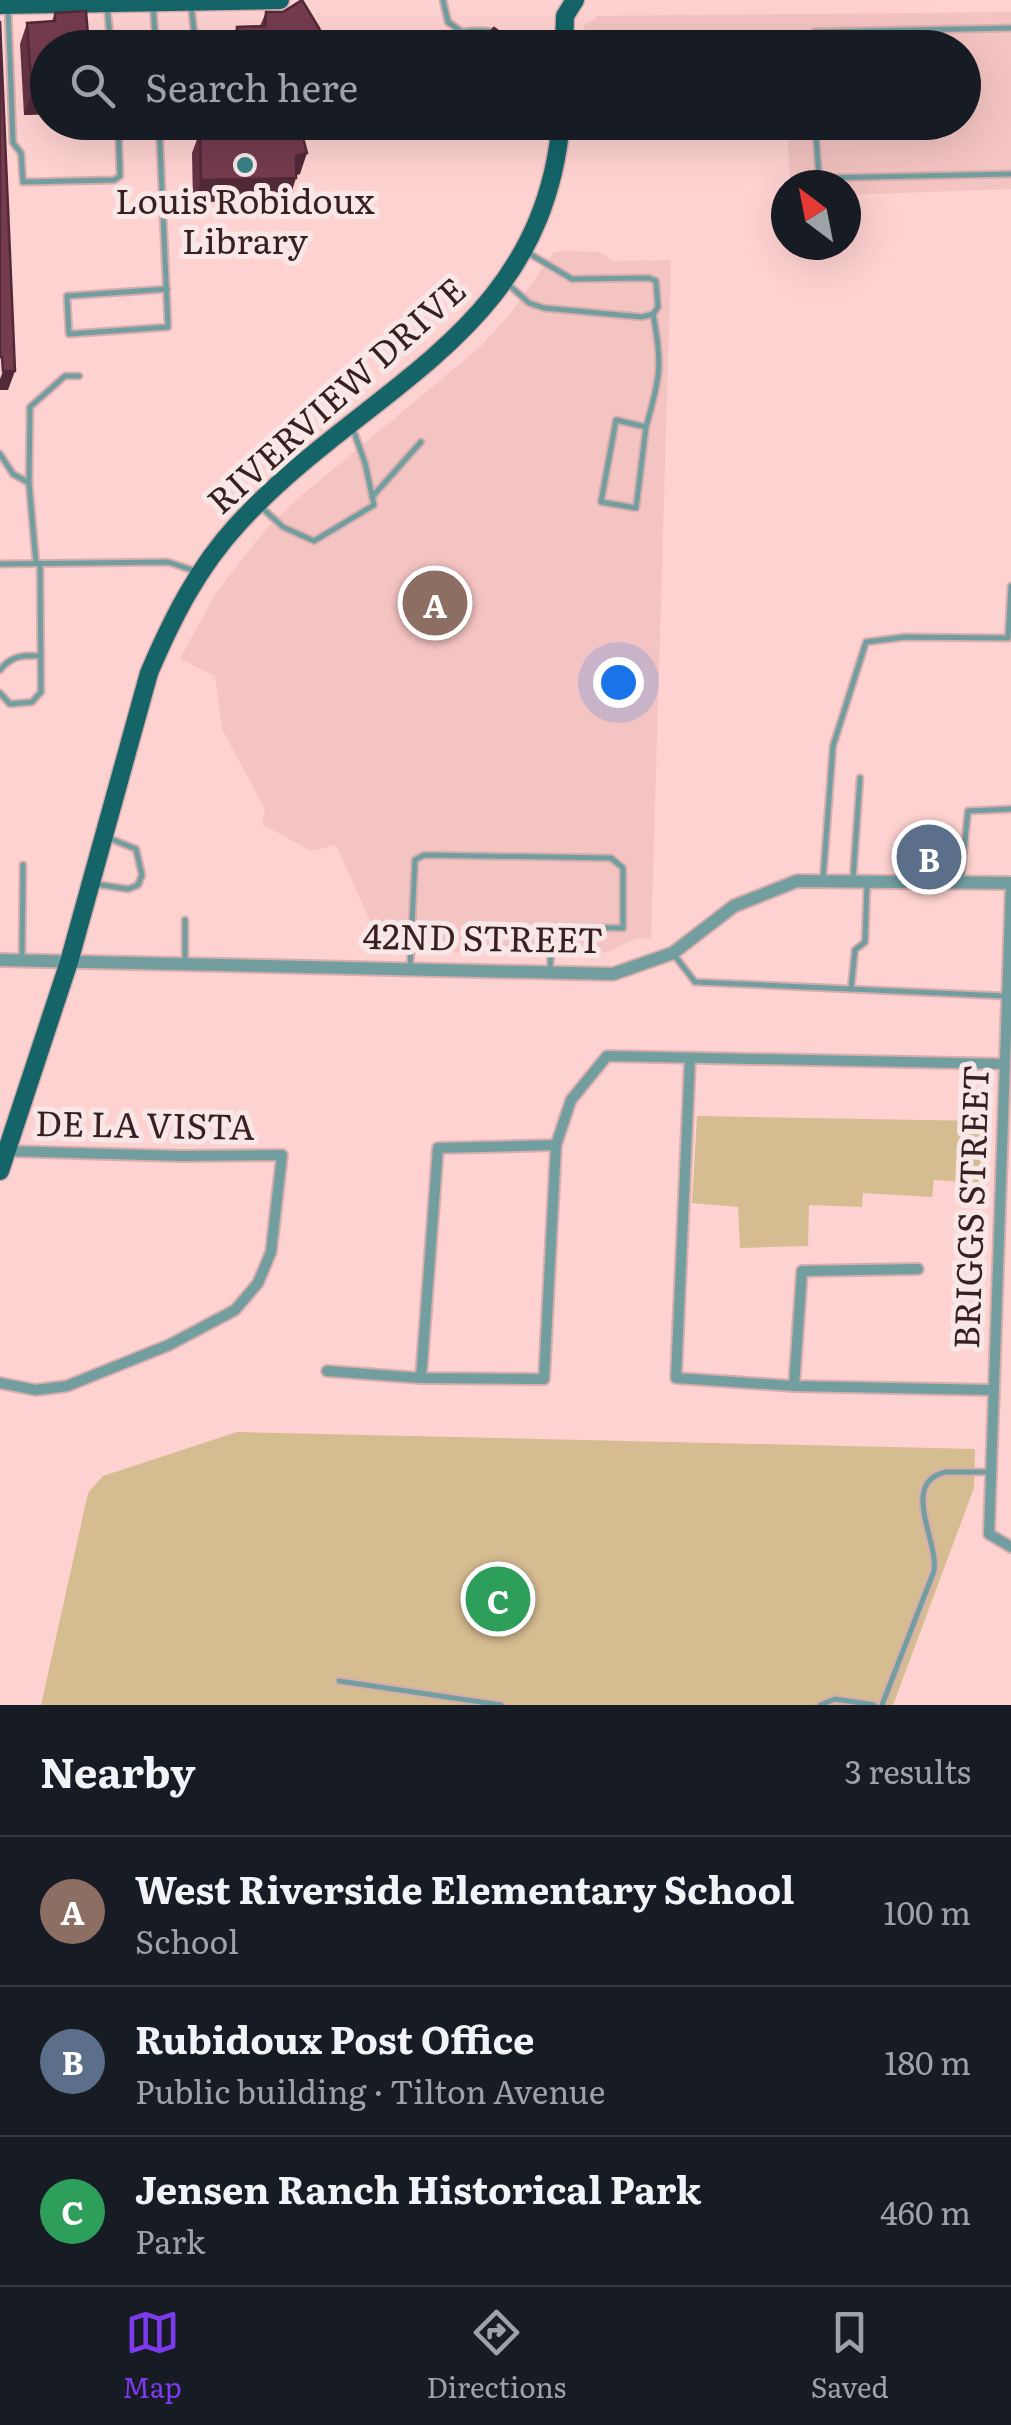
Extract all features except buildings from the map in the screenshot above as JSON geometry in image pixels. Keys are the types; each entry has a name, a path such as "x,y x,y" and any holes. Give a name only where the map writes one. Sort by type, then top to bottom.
{"main road":[{"path":"4,5 280,0"},
{"path":"565,30 565,16 575,0"},
{"name":"RIVERVIEW DRIVE","path":"0,1171 69,962 149,673 167,630 201,572 236,526 459,335 505,282 537,224 555,172 559,140"}],"street":[{"name":"42ND STREET","path":"0,960 613,974 673,953 734,906 797,881 1011,882"},
{"name":"BRIGGS STREET","path":"1011,882 1004,1064 1006,1209 992,1390 989,1534 1011,1547"},
{"path":"326,1371 421,1378 544,1378 556,1145 571,1100 607,1056 1004,1064"},
{"path":"690,1059 676,1378 794,1386 992,1390"},
{"path":"421,1378 438,1148 556,1145"},
{"name":"DE LA VISTA","path":"0,1383 36,1390 68,1386 168,1345 235,1310 258,1283 271,1252 282,1154 7,1152"},
{"path":"794,1386 802,1271 918,1269"}],"lane":[{"path":"443,0 448,22 459,30"},
{"path":"153,2 155,30"},
{"path":"191,2 194,30"},
{"path":"107,3 109,30"},
{"path":"4,5 13,143 22,154 23,182 114,180 120,176 119,140"},
{"path":"912,30 1011,28"},
{"path":"160,140 168,327 69,334 68,296 166,290"},
{"path":"817,140 818,178 1011,174"},
{"path":"505,282 529,303 544,308 642,316 653,314 658,307 656,281 649,278 572,279 524,250"},
{"path":"646,427 616,420 602,502 636,508 646,427 662,361 653,314"},
{"path":"0,693 10,704 32,702 41,692 38,563 29,483 30,407 65,376 79,376"},
{"path":"258,504 283,527 314,541 374,506 351,424"},
{"path":"372,497 422,442"},
{"path":"0,454 14,474 29,483"},
{"path":"0,564 168,562 201,572"},
{"path":"823,881 833,746 866,642 1008,638 1011,586"},
{"path":"0,670 8,660 21,655 41,656"},
{"path":"851,989 855,950 865,942 860,881 860,778"},
{"path":"961,882 968,811 1011,809"},
{"path":"90,884 128,888 138,885 142,876 136,849 103,836"},
{"path":"410,968 416,860 424,855 611,858 623,868 623,928 552,927 550,973"},
{"path":"22,961 23,864"},
{"path":"184,964 185,920"},
{"path":"673,953 695,982 1007,996"},
{"path":"882,1705 934,1572 936,1556 923,1513 928,1483 946,1472 990,1472"},
{"path":"340,1681 500,1705"},
{"path":"820,1705 835,1699 874,1705"}],"shaded area":[{"path":"1011,12 1011,189 861,194 861,170 789,170 788,140 981,140 981,30 584,30 598,16"},
{"path":"554,252 600,252 613,261 671,260 651,939 637,938 608,952 584,955 378,950 378,938 336,845 311,851 262,824 265,809 222,729 215,676 180,659 215,594 267,528 479,348 510,314"},
{"path":"697,1116 984,1121 983,1183 934,1180 932,1197 863,1193 862,1207 809,1205 808,1246 740,1248 738,1207 692,1203"},
{"path":"237,1432 975,1449 974,1488 893,1705 41,1705 88,1493 103,1476"}],"place":[{"name":"Louis Robidoux Library","path":"245,165"},
{"name":"West Riverside Elementary School","path":"435,603"},
{"name":"Rubidoux Post Office","path":"929,857"},
{"name":"Jensen Ranch Historical Park","path":"498,1599"}]}
